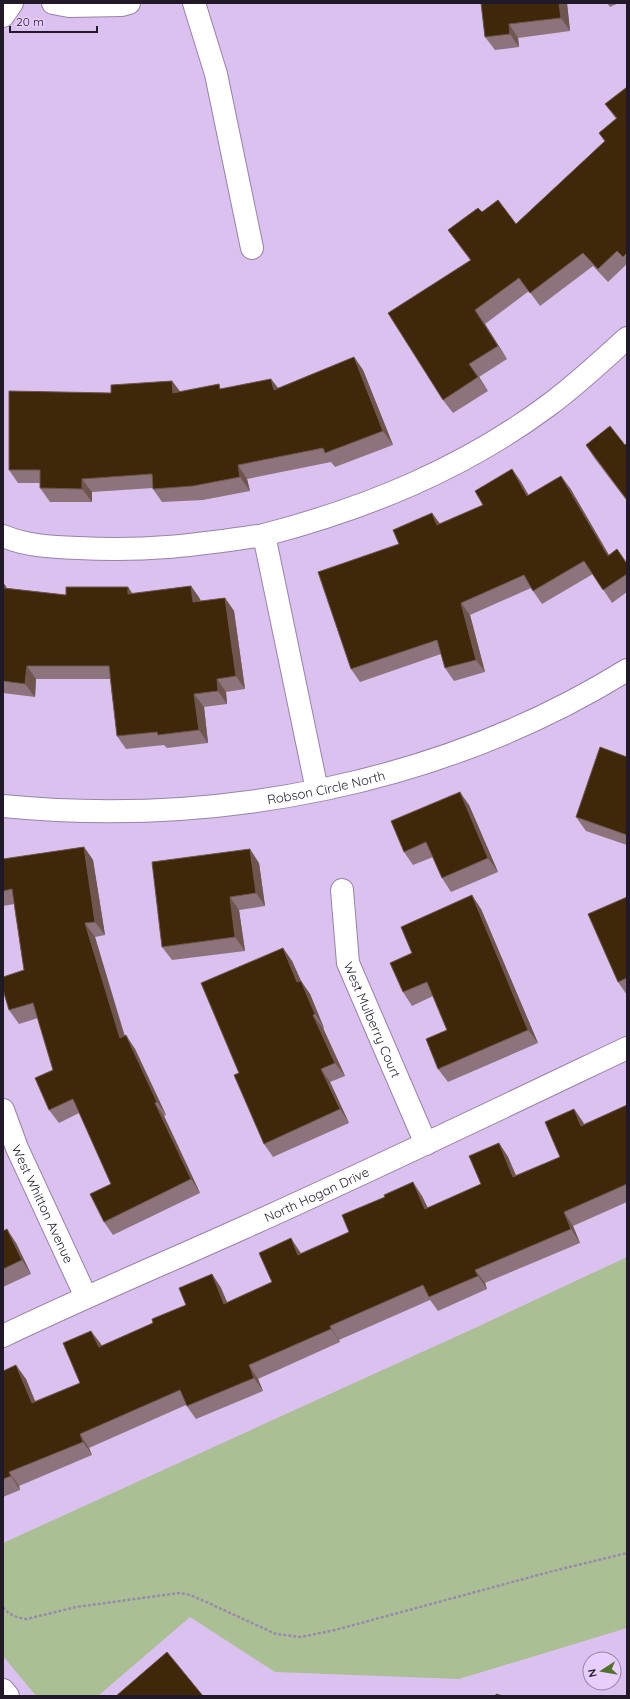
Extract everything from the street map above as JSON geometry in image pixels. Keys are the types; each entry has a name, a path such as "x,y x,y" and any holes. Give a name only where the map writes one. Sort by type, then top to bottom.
{"street":[{"path":"3,16 12,3"},
{"path":"52,3 69,6 122,5 129,3"},
{"path":"194,3 216,74 252,248"},
{"path":"3,536 32,545 130,550 194,546 264,535 312,523 391,494 446,469 496,440 548,405 627,338"},
{"path":"264,535 317,790"},
{"name":"Robson Circle North","path":"3,806 94,812 184,810 237,804 317,790 370,778 480,743 546,713 627,670"},
{"name":"West Mulberry Court","path":"342,890 348,963 426,1144"},
{"name":"North Hogan Drive","path":"3,1336 86,1297 242,1229 426,1144 627,1048"},
{"name":"West Whitton Avenue","path":"3,1110 17,1148 86,1297"},
{"path":"3,1690 8,1696"}],"path":[{"path":"3,1607 12,1616 27,1619 76,1607 179,1593 204,1601 276,1634 301,1637 335,1630 553,1571 627,1553"}],"green space":[{"path":"627,1257 627,1628 459,1679 275,1672 190,1617 98,1696 36,1696 3,1656 3,1543"}],"building":[{"path":"481,3 559,3 561,18 509,24 510,34 485,37"},
{"path":"627,87 627,253 623,257 617,251 598,269 583,253 530,293 519,278 475,310 498,346 469,364 478,377 443,400 388,313 471,260 448,230 478,208 482,212 498,200 516,224 605,141 599,133 617,118 605,104"},
{"path":"354,357 383,431 325,453 323,448 238,465 240,477 193,486 153,489 152,474 82,479 82,489 40,488 40,470 9,470 9,391 111,393 111,385 172,381 173,393 219,384 220,389 271,379 274,390"},
{"path":"610,426 625,445 627,443 627,500 586,445"},
{"path":"512,469 527,496 561,476 608,556 617,549 627,564 627,574 603,590 584,561 533,591 524,575 461,603 476,660 445,668 437,640 351,669 318,572 399,544 393,530 432,513 437,525 483,505 475,491"},
{"path":"191,586 193,602 225,598 236,676 217,679 218,691 194,694 199,730 158,735 157,732 117,736 109,666 27,666 25,684 3,681 3,588 66,595 66,587 128,587 128,594"},
{"path":"600,747 627,757 627,835 576,817"},
{"path":"460,792 488,858 442,878 426,842 404,852 391,821"},
{"path":"84,847 95,922 85,923 120,1038 126,1035 157,1102 155,1103 191,1179 104,1222 90,1194 111,1184 73,1099 49,1110 35,1078 53,1070 33,1003 9,1010 3,990 3,977 24,970 12,889 3,891 3,859"},
{"path":"250,849 256,893 230,897 235,937 162,947 152,862"},
{"path":"472,895 528,1030 438,1069 426,1039 447,1030 427,982 403,992 390,963 412,953 401,927"},
{"path":"627,897 627,978 618,982 588,914"},
{"path":"283,948 297,982 301,981 315,1014 313,1015 335,1063 321,1069 340,1109 264,1144 234,1075 239,1073 201,983"},
{"path":"627,1105 627,1184 564,1212 571,1229 475,1270 478,1276 429,1297 423,1285 330,1326 331,1329 249,1365 254,1378 187,1406 180,1390 80,1434 83,1442 9,1472 11,1476 3,1479 3,1371 16,1365 32,1403 80,1383 63,1343 91,1331 99,1347 153,1323 152,1319 186,1305 179,1288 212,1274 224,1304 272,1282 259,1253 291,1238 298,1255 349,1232 342,1215 385,1197 384,1195 413,1182 425,1209 481,1184 469,1156 499,1143 513,1177 560,1157 545,1122 574,1109 581,1126"},
{"path":"7,1229 22,1260 3,1269 3,1231"},
{"path":"167,1652 203,1696 116,1696"}]}
